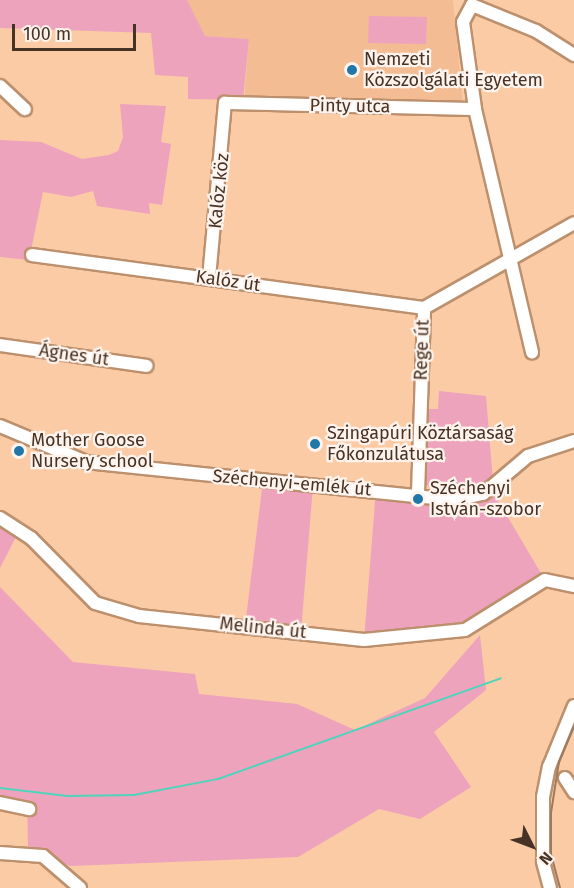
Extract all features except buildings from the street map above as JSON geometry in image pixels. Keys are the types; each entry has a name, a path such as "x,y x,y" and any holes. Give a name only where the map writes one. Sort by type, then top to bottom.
{"street":[{"path":"532,352 512,258 475,109 463,22 471,2 536,31 574,55"},
{"path":"0,86 25,109"},
{"name":"Pinty utca","path":"225,103 475,109"},
{"name":"Kalóz köz","path":"209,278 225,103"},
{"name":"Rege út","path":"418,493 424,308 574,223"},
{"path":"506,236 535,245"},
{"name":"Kalóz út","path":"32,255 424,308"},
{"name":"Ágnes út","path":"0,345 147,366"},
{"name":"Széchenyi-emlék út","path":"0,426 86,462 418,493 456,500 483,494 528,456 574,441"},
{"name":"Melinda út","path":"0,518 30,538 94,603 139,616 364,640 443,634 475,626 545,580 574,586"},
{"path":"550,888 543,861 543,797 549,767 574,706"},
{"path":"565,778 574,792"},
{"path":"0,803 29,808"},
{"path":"0,853 43,856 80,888"}],"shaded area":[{"path":"0,0 187,0 205,36 249,39 243,100 188,99 188,77 155,75 151,33 0,28"},
{"name":"Nemzeti Közszolgálati Egyetem","path":"183,0 453,0 463,104 244,100 249,39 205,36"},
{"path":"369,16 427,17 426,44 368,43"},
{"path":"120,104 166,106 161,142 171,144 162,205 149,203 150,214 97,206 93,191 71,197 43,192 29,260 0,257 0,140 41,142 82,159 109,155 118,151 123,137"},
{"path":"439,391 486,396 493,481 481,490 438,495 425,483 427,409 438,409"},
{"path":"263,481 313,486 301,632 245,626"},
{"path":"376,490 429,498 494,494 545,580 475,626 364,640"},
{"path":"0,525 17,535 0,568"},
{"path":"0,587 73,662 195,674 199,694 297,704 355,730 425,698 480,635 486,690 434,732 471,787 420,819 379,809 298,857 70,866 28,848 27,801 0,797"}],"waterway":[{"path":"0,788 68,796 134,795 218,779 501,678"}],"tram line":[{"path":"560,888 551,854 551,813 559,762 574,726"}],"place":[{"name":"Nemzeti Közszolgálati Egyetem","path":"352,70"},
{"name":"Szingapúri Köztársaság Főkonzulátusa","path":"315,444"},
{"name":"Mother Goose Nursery school","path":"19,451"},
{"name":"Széchenyi István-szobor","path":"418,499"}]}
